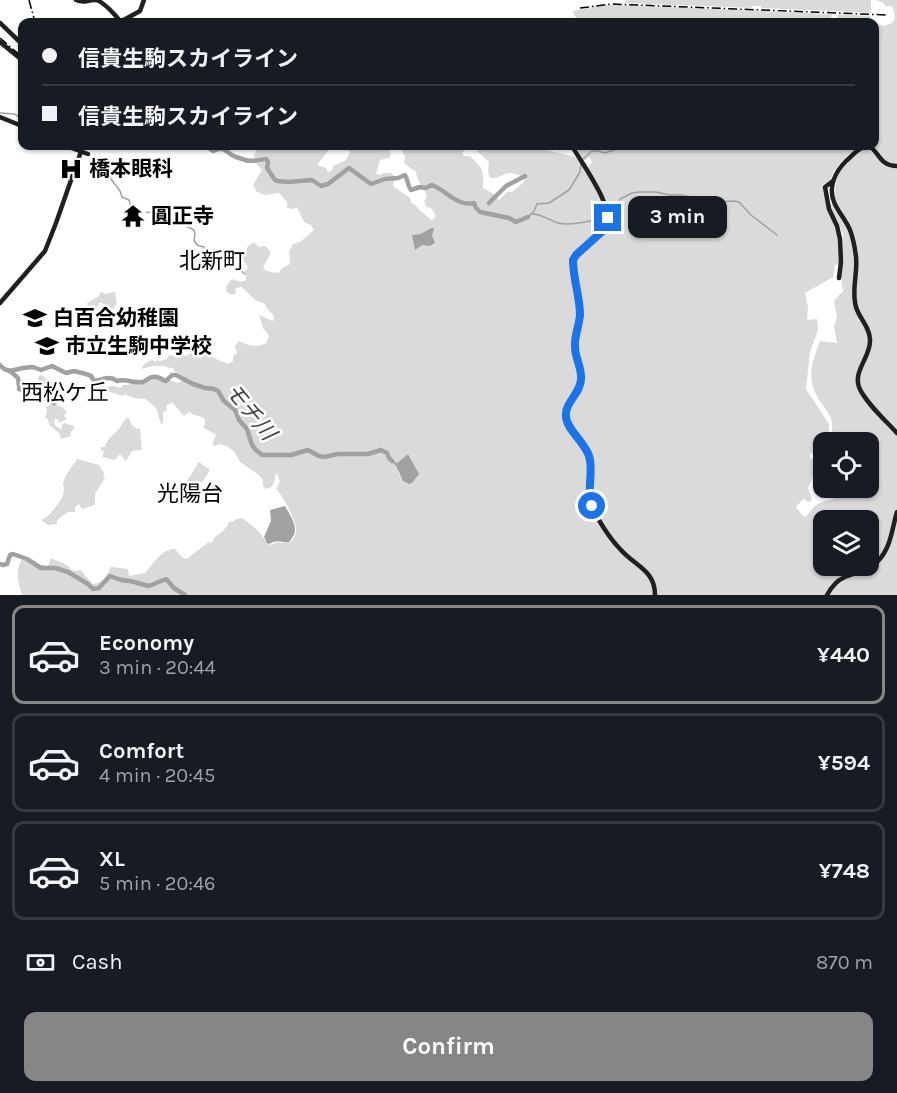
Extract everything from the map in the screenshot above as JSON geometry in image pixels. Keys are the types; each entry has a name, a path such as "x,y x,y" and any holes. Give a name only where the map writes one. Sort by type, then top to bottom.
{"street":[{"path":"76,0 100,2 116,18"},
{"path":"125,18 140,11 144,0"},
{"path":"0,23 18,40"},
{"path":"0,42 18,57"},
{"path":"0,117 18,124"},
{"path":"75,150 88,154"},
{"path":"575,150 598,190 608,215 606,228 573,260 580,318 575,349 581,381 568,406 566,418 589,455 589,493 592,506 618,548 649,574 653,580 655,595"},
{"path":"860,150 840,167 833,181 832,195 834,203 850,230 856,256 855,304 870,337 869,349 858,378 859,387 897,433"},
{"path":"874,150 883,162 897,166"},
{"path":"0,303 45,251 80,152"},
{"path":"833,181 825,187 829,210 837,226 840,239 839,278"},
{"path":"827,595 841,578 866,570 878,561 887,547 897,512"}],"shaded area":[{"path":"627,0 871,0 871,13 761,8 761,6 751,8 624,3"},
{"path":"876,0 897,0 897,165 886,162 874,150 879,150 879,24 885,26 892,23 895,17 892,6 885,6 884,3"},
{"path":"602,5 622,5 832,14 831,18 577,18 573,11"},
{"path":"838,14 871,16 871,18 838,18"},
{"path":"257,150 328,150 317,165 326,168 328,172 333,166 346,160 350,152 348,150 389,150 390,158 380,160 376,174 391,173 395,177 393,186 410,198 411,203 415,204 431,220 435,218 435,214 431,208 426,207 424,201 427,197 426,193 416,172 404,163 405,157 402,150 464,150 462,153 464,156 470,156 482,170 483,188 499,200 507,192 512,192 524,182 525,178 510,173 490,178 489,162 477,150 546,150 576,157 586,170 592,162 589,157 584,160 578,150 855,150 839,165 831,180 822,185 838,236 840,264 835,265 833,277 805,293 808,307 807,320 817,319 818,330 810,352 806,389 829,424 829,432 813,432 813,453 810,453 810,459 813,459 813,477 808,488 812,499 810,502 803,499 796,507 806,517 817,504 834,498 879,498 879,432 832,432 830,417 815,392 811,372 820,341 837,343 834,326 837,317 834,301 843,291 841,278 843,234 830,208 837,179 849,160 864,150 870,150 880,161 897,167 897,595 22,595 18,569 25,557 40,566 48,566 51,558 75,571 81,570 93,584 102,581 111,567 128,569 129,576 145,573 158,558 170,550 175,549 187,559 207,543 212,542 230,521 237,519 242,518 249,523 270,545 278,542 291,542 295,536 296,529 292,517 276,489 280,481 276,473 273,485 266,489 259,475 240,462 234,451 226,446 212,444 216,435 203,427 205,420 203,418 189,412 184,416 172,402 166,406 167,411 163,412 163,424 161,424 156,408 145,399 103,390 110,386 121,388 123,385 129,385 129,382 144,383 154,377 165,383 170,380 178,383 181,381 179,373 173,368 159,366 142,369 148,362 167,359 169,355 187,356 191,353 190,349 193,349 228,364 233,361 233,356 237,353 235,346 239,341 252,346 266,343 269,336 263,328 259,315 272,321 274,319 265,304 255,300 242,287 236,288 234,294 226,291 233,279 240,282 246,280 245,271 248,268 246,263 237,261 236,258 241,252 246,252 248,246 254,242 259,247 267,247 271,253 263,267 265,270 279,273 281,269 290,264 289,252 293,244 300,242 314,230 311,225 304,222 297,207 287,208 287,202 279,193 265,195 257,192 253,185 262,170 254,161","holes":["408,454 418,474 412,483 406,484 390,458 397,463"]},
{"path":"434,228 432,236 435,243 429,246 422,245 415,250 412,235 421,234"},
{"path":"103,292 104,294 115,292 117,304 110,312 106,311 96,315 94,312 104,311 107,306 100,302 93,309 88,307 87,303"},
{"path":"41,375 48,380 47,388 55,395 62,387 68,389 63,403 44,393 32,390 32,385"},
{"path":"55,402 57,407 60,406 67,412 64,416 67,419 59,423 58,419 55,419 55,425 61,430 64,423 74,426 71,436 61,439 59,433 49,425 48,419 45,418 46,407"},
{"path":"128,417 132,425 137,429 140,428 142,450 132,451 126,461 120,454 115,460 102,457 104,452 101,447 105,447 108,440"},
{"path":"408,454 419,474 412,483 408,484 403,481 396,466 389,458 397,463"},
{"path":"77,459 99,465 104,473 105,478 95,494 95,505 82,509 79,504 75,507 75,512 68,512 57,520 57,524 48,525 41,520 51,513 59,502 64,493 65,477"},
{"path":"199,462 210,470 190,500 175,489 187,481"},
{"path":"285,506 293,522 294,534 289,542 276,541 269,544 264,537 271,521 270,510"}],"waterway":[{"path":"0,113 15,114 18,117"},
{"path":"212,150 216,150"},
{"path":"225,150 247,161 266,159 267,168 278,181 312,180 321,186 328,184 349,168 371,184 405,175 411,190 432,185 462,203 474,203 480,212 509,218 516,222 528,217"},
{"path":"583,159 592,151 605,153 614,150"},
{"path":"528,217 537,204 549,203 569,190 580,172 581,163"},
{"path":"105,171 122,197 129,200 131,207 136,207 143,213 159,211 170,225 182,224 194,230 194,240 197,245 204,247 206,255 216,257 224,264 232,263 245,274"},
{"path":"489,203 506,186 525,176"},
{"path":"610,214 620,199 639,192 682,195 713,202 734,201 739,202 751,215 777,235"},
{"path":"531,214 563,224 595,220 605,216"},
{"name":"モチ川","path":"0,365 10,371 33,367 41,370 52,366 66,373 74,371 87,374 94,381 109,378 117,381 143,382 151,377 159,377 166,381 172,375 176,375 193,384 218,391 224,401 235,410 239,420 247,429 252,445 262,455 291,455 308,450 324,457 338,454 368,454 381,450 387,453 392,461"},
{"path":"10,371 18,378 19,386"},
{"path":"19,389 54,403"},
{"path":"0,564 7,564 10,555 13,554 41,568 55,568 68,572 93,589 99,588 110,576 149,586 166,579 185,595"}],"railway":[{"path":"29,0 34,18"},
{"path":"580,8 612,4 887,15"},
{"path":"0,38 18,54"}],"place":[{"name":"橋本眼科","path":"71,169"},
{"name":"圓正寺","path":"133,216"},
{"name":"白百合幼稚園","path":"35,318"},
{"name":"市立生駒中学校","path":"47,346"}],"district":[{"name":"北新町","path":"212,260"},
{"name":"西松ケ丘","path":"65,392"},
{"name":"光陽台","path":"190,493"}],"route":[{"path":"592,506 589,493 589,455 566,418 568,406 581,381 575,349 580,309 573,260 606,228 608,218"}]}
